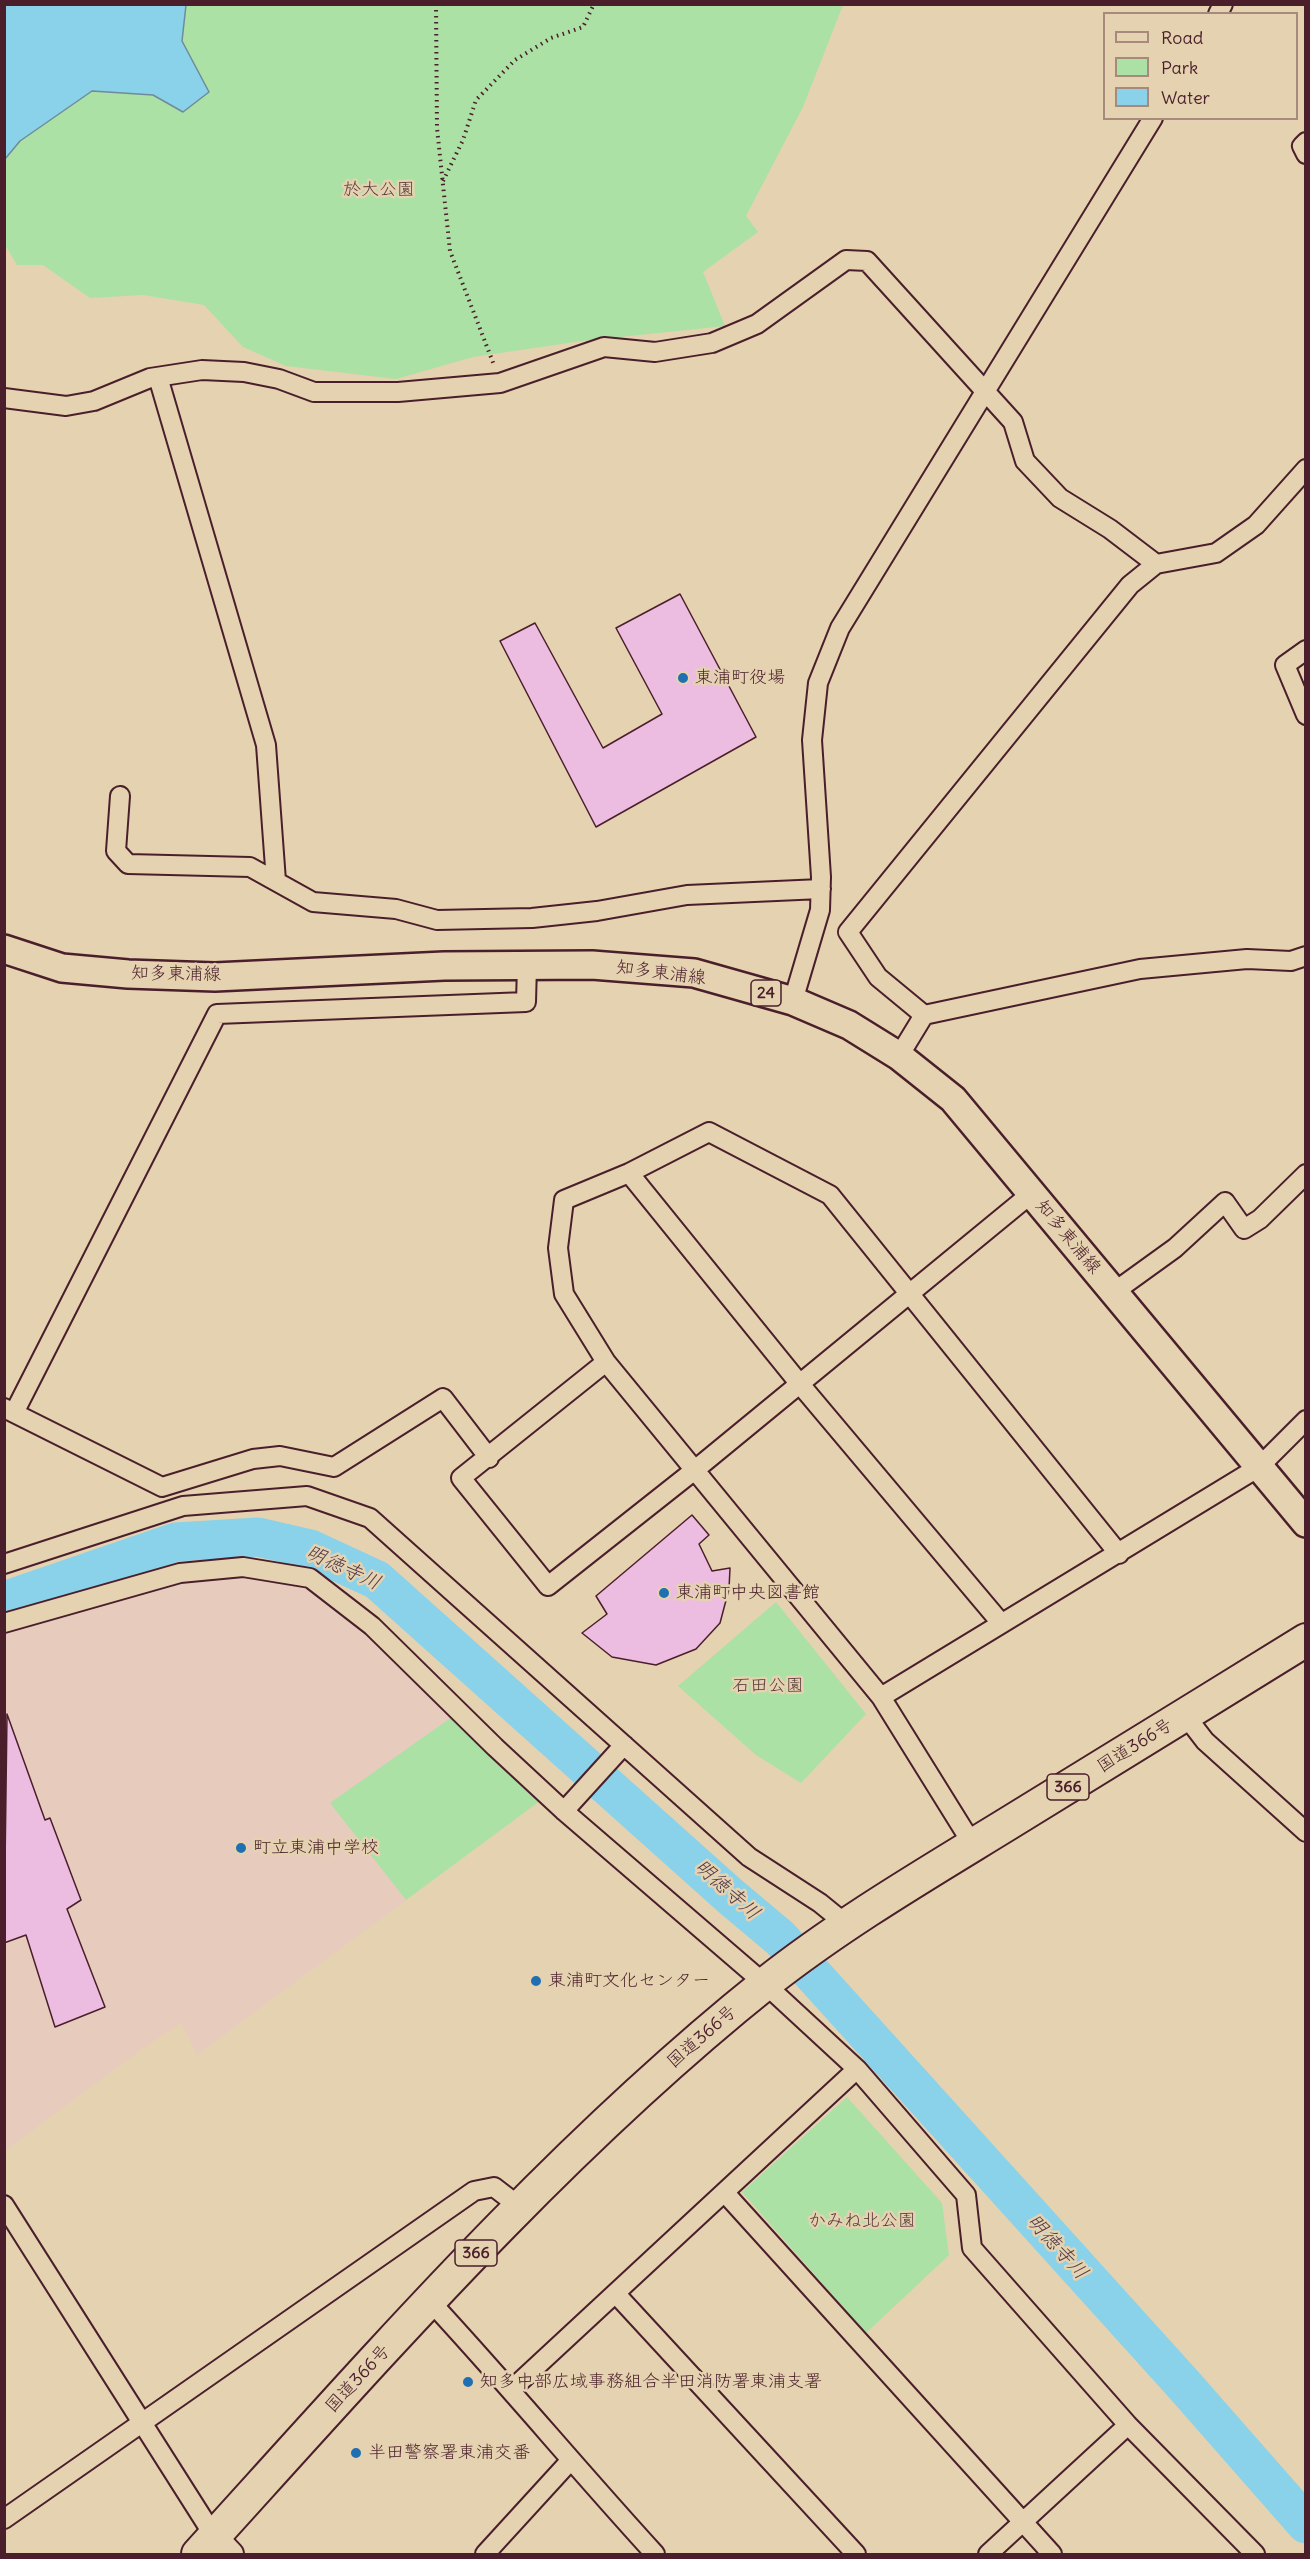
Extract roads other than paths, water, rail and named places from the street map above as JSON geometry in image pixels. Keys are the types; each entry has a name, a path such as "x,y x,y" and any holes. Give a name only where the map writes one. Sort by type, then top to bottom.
{"highway":[{"name":"国道366号","path":"214,2548 430,2301 520,2207 693,2043 771,1979 838,1930 1305,1640"}],"main road":[{"name":"知多東浦線","path":"4,949 62,968 215,977 444,966 527,965 592,965 694,973 794,1001 849,1025 899,1056 953,1099 1305,1523"}],"street":[{"path":"794,1001 820,910 812,740 818,683 840,628 1152,120"},
{"path":"1305,142 1302,146 1305,154"},
{"path":"4,398 66,406 94,400 158,376 202,370 244,372 279,379 314,392 398,392 500,383 604,347 655,352 712,343 757,324 846,260 867,261 1013,422 1025,461 1060,498 1110,529 1156,564"},
{"path":"158,376 266,745 276,881"},
{"path":"924,1016 878,977 848,932 1130,585 1156,564 1216,553 1256,525 1305,469"},
{"path":"1305,650 1285,665 1305,715"},
{"path":"120,796 116,851 128,864 250,867 312,902 396,909 437,920 532,918 597,911 687,895 820,889"},
{"path":"899,1056 924,1016 1140,969 1247,959 1292,961 1305,956"},
{"path":"489,1458 443,1398 334,1467 280,1456 253,1459 162,1487 9,1410 217,1014 526,1002 527,965"},
{"path":"973,1845 881,1697 606,1362 564,1294 558,1248 564,1200 629,1173 709,1132 830,1195 1119,1554"},
{"path":"629,1173 799,1383 1001,1623"},
{"path":"1114,1292 1175,1248 1225,1202 1244,1229 1260,1219 1305,1173"},
{"path":"606,1362 489,1458 461,1478 548,1586 696,1469 1032,1193"},
{"path":"881,1697 1259,1467 1305,1420"},
{"path":"4,1564 183,1506 307,1496 370,1518 749,1857 820,1903 838,1930"},
{"path":"4,1623 179,1573 243,1567 310,1578 372,1626 495,1748 564,1811 771,1979 857,2069 966,2195 972,2248 1128,2425 1255,2554"},
{"path":"1185,1715 1205,1741 1305,1832"},
{"path":"564,1811 624,1745"},
{"path":"512,2389 857,2069"},
{"path":"4,2519 142,2425 474,2191 494,2187 520,2207"},
{"path":"725,2193 1052,2554"},
{"path":"4,2205 142,2425 214,2548"},
{"path":"616,2294 856,2554"},
{"path":"430,2301 512,2389 570,2461 655,2554"},
{"path":"988,2554 1128,2425"},
{"path":"484,2554 570,2461"}],"water":[{"path":"5,4 186,5 182,41 209,92 183,112 153,95 92,91 20,141 5,159"}],"waterway":[{"name":"明徳寺川","path":"4,1601 176,1542 258,1537 310,1549 377,1580 730,1896 780,1938 1184,2385 1306,2524"}],"place":[{"name":"東浦町役場","path":"683,678"},
{"name":"東浦町中央図書館","path":"664,1593"},
{"name":"町立東浦中学校","path":"241,1848"},
{"name":"東浦町文化センター","path":"536,1981"},
{"name":"知多中部広域事務組合半田消防署東浦支署","path":"468,2382"},
{"name":"半田警察署東浦交番","path":"356,2453"}],"park label":[{"name":"於大公園","path":"379,190"},
{"name":"石田公園","path":"768,1686"},
{"name":"かみね北公園","path":"862,2221"}]}
